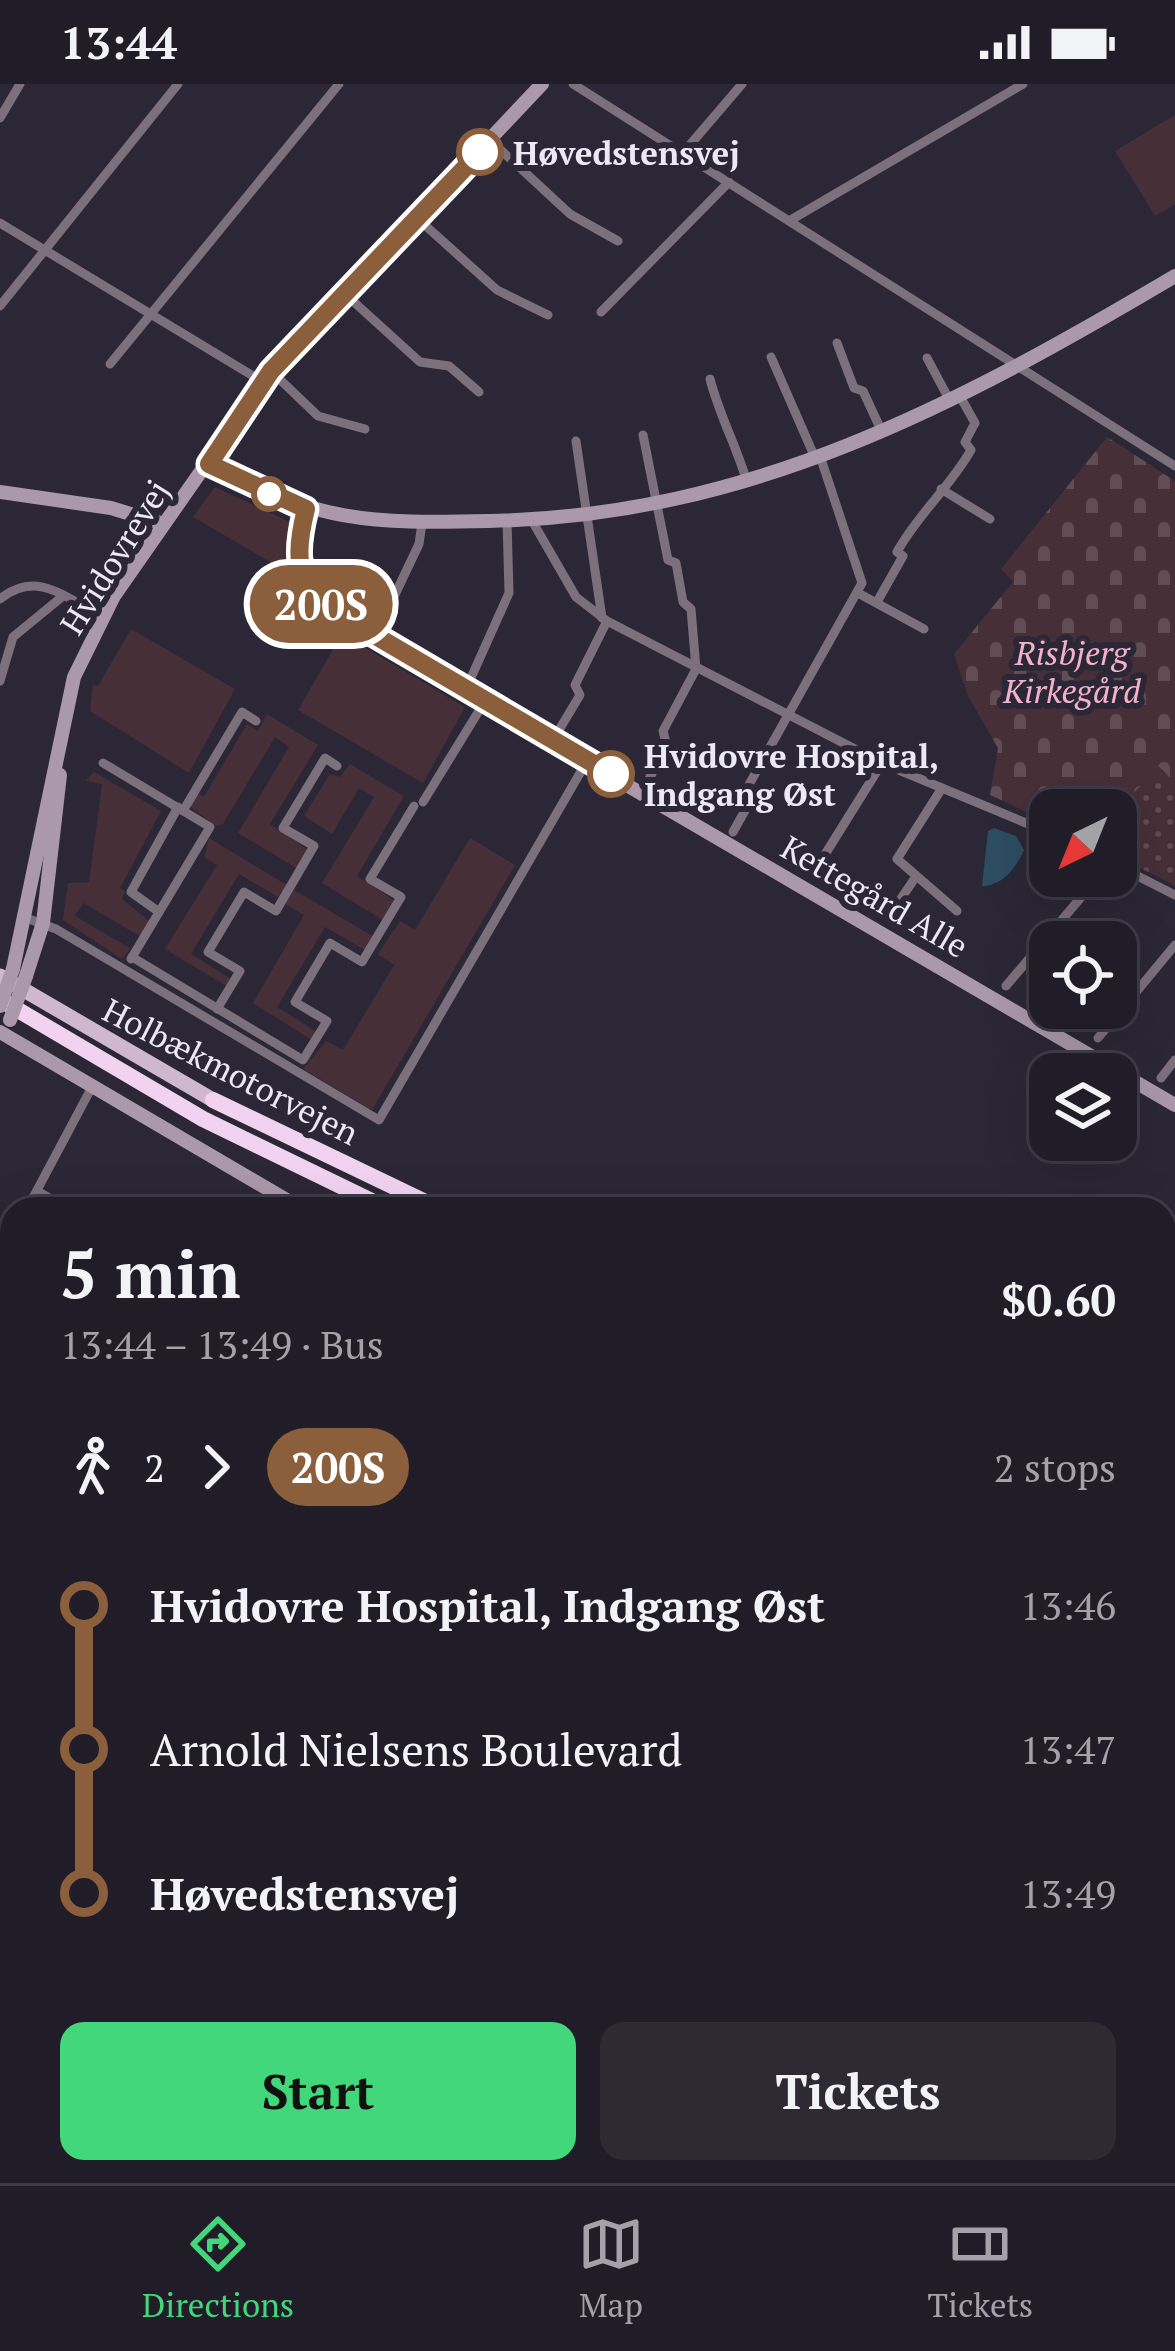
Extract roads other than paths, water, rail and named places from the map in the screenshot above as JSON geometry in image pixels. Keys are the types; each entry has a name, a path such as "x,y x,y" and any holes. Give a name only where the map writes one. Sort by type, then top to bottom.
{"highway":[{"name":"Holbækmotorvejen","path":"0,1003 203,1119 363,1197"},
{"name":"Holbækmotorvejen","path":"213,1100 415,1197"}],"main road":[{"name":"Holbækmotorvejen","path":"13,973 213,1100"}],"street":[{"path":"0,118 20,84"},
{"path":"0,306 178,84"},
{"path":"110,364 339,84"},
{"name":"Hvidovrevej","path":"3,1031 74,677 102,617 160,523 209,464 267,377 542,84"},
{"path":"573,84 1175,466"},
{"path":"683,153 742,84"},
{"path":"790,221 1022,84"},
{"path":"491,141 570,214 618,241"},
{"path":"601,313 729,182"},
{"path":"417,218 497,290 548,316"},
{"path":"0,224 267,377 318,416 365,429"},
{"path":"209,464 306,509 368,522 507,521 655,505 819,460 883,434 1019,367 1175,276"},
{"path":"344,293 420,362 449,367 479,392"},
{"path":"837,343 854,388 863,391 883,434"},
{"path":"771,358 819,460 860,588 924,629"},
{"path":"878,602 904,556 896,552 919,512 957,475 971,450 965,442 975,423 926,358"},
{"path":"710,379 725,435 734,441 747,482"},
{"path":"643,435 668,560 676,563 683,602 691,609 696,668 663,731 667,746 649,778"},
{"path":"559,730 580,694 574,685 605,620 600,578 592,575 576,441"},
{"path":"940,489 990,519"},
{"path":"0,493 111,508 160,523"},
{"name":"Kettegård Alle","path":"306,509 298,556 306,587 318,602 1175,1105"},
{"path":"531,519 576,597 605,620 882,763 1029,824"},
{"path":"470,680 509,593 507,521"},
{"path":"382,622 419,544 422,523"},
{"path":"0,599 25,583 102,617"},
{"path":"733,832 752,798 746,790 860,588"},
{"path":"0,681 13,637 63,596"},
{"path":"132,957 303,1060 327,1021 295,1002 330,943 362,962 401,897 370,878 485,701"},
{"path":"159,912 131,892 242,712 256,721"},
{"name":"Hvidovrevej","path":"0,1003 44,923 64,722"},
{"path":"217,1009 240,971 208,952 244,892 276,911 314,846 283,828 325,758 337,766"},
{"path":"26,918 44,923 125,969 380,1120 586,760"},
{"path":"103,763 210,827 125,969"},
{"path":"814,872 882,763"},
{"path":"942,788 897,859 957,911"},
{"path":"1137,876 1175,895"},
{"path":"898,904 915,878"},
{"path":"1006,986 1081,897"},
{"path":"1098,1038 1175,945"},
{"path":"3,1031 282,1197"},
{"path":"1161,1078 1175,1060"},
{"path":"34,1197 93,1085"},
{"path":"37,1191 47,1197"}],"water":[{"path":"994,828 1016,836 1024,850 1008,875 982,886 988,831"}],"place":[{"name":"Høvedstensvej","path":"480,152"},
{"name":"Hvidovre Hospital, Indgang Øst","path":"611,774"}],"park label":[{"name":"Risbjerg Kirkegård","path":"1072,671"}]}
